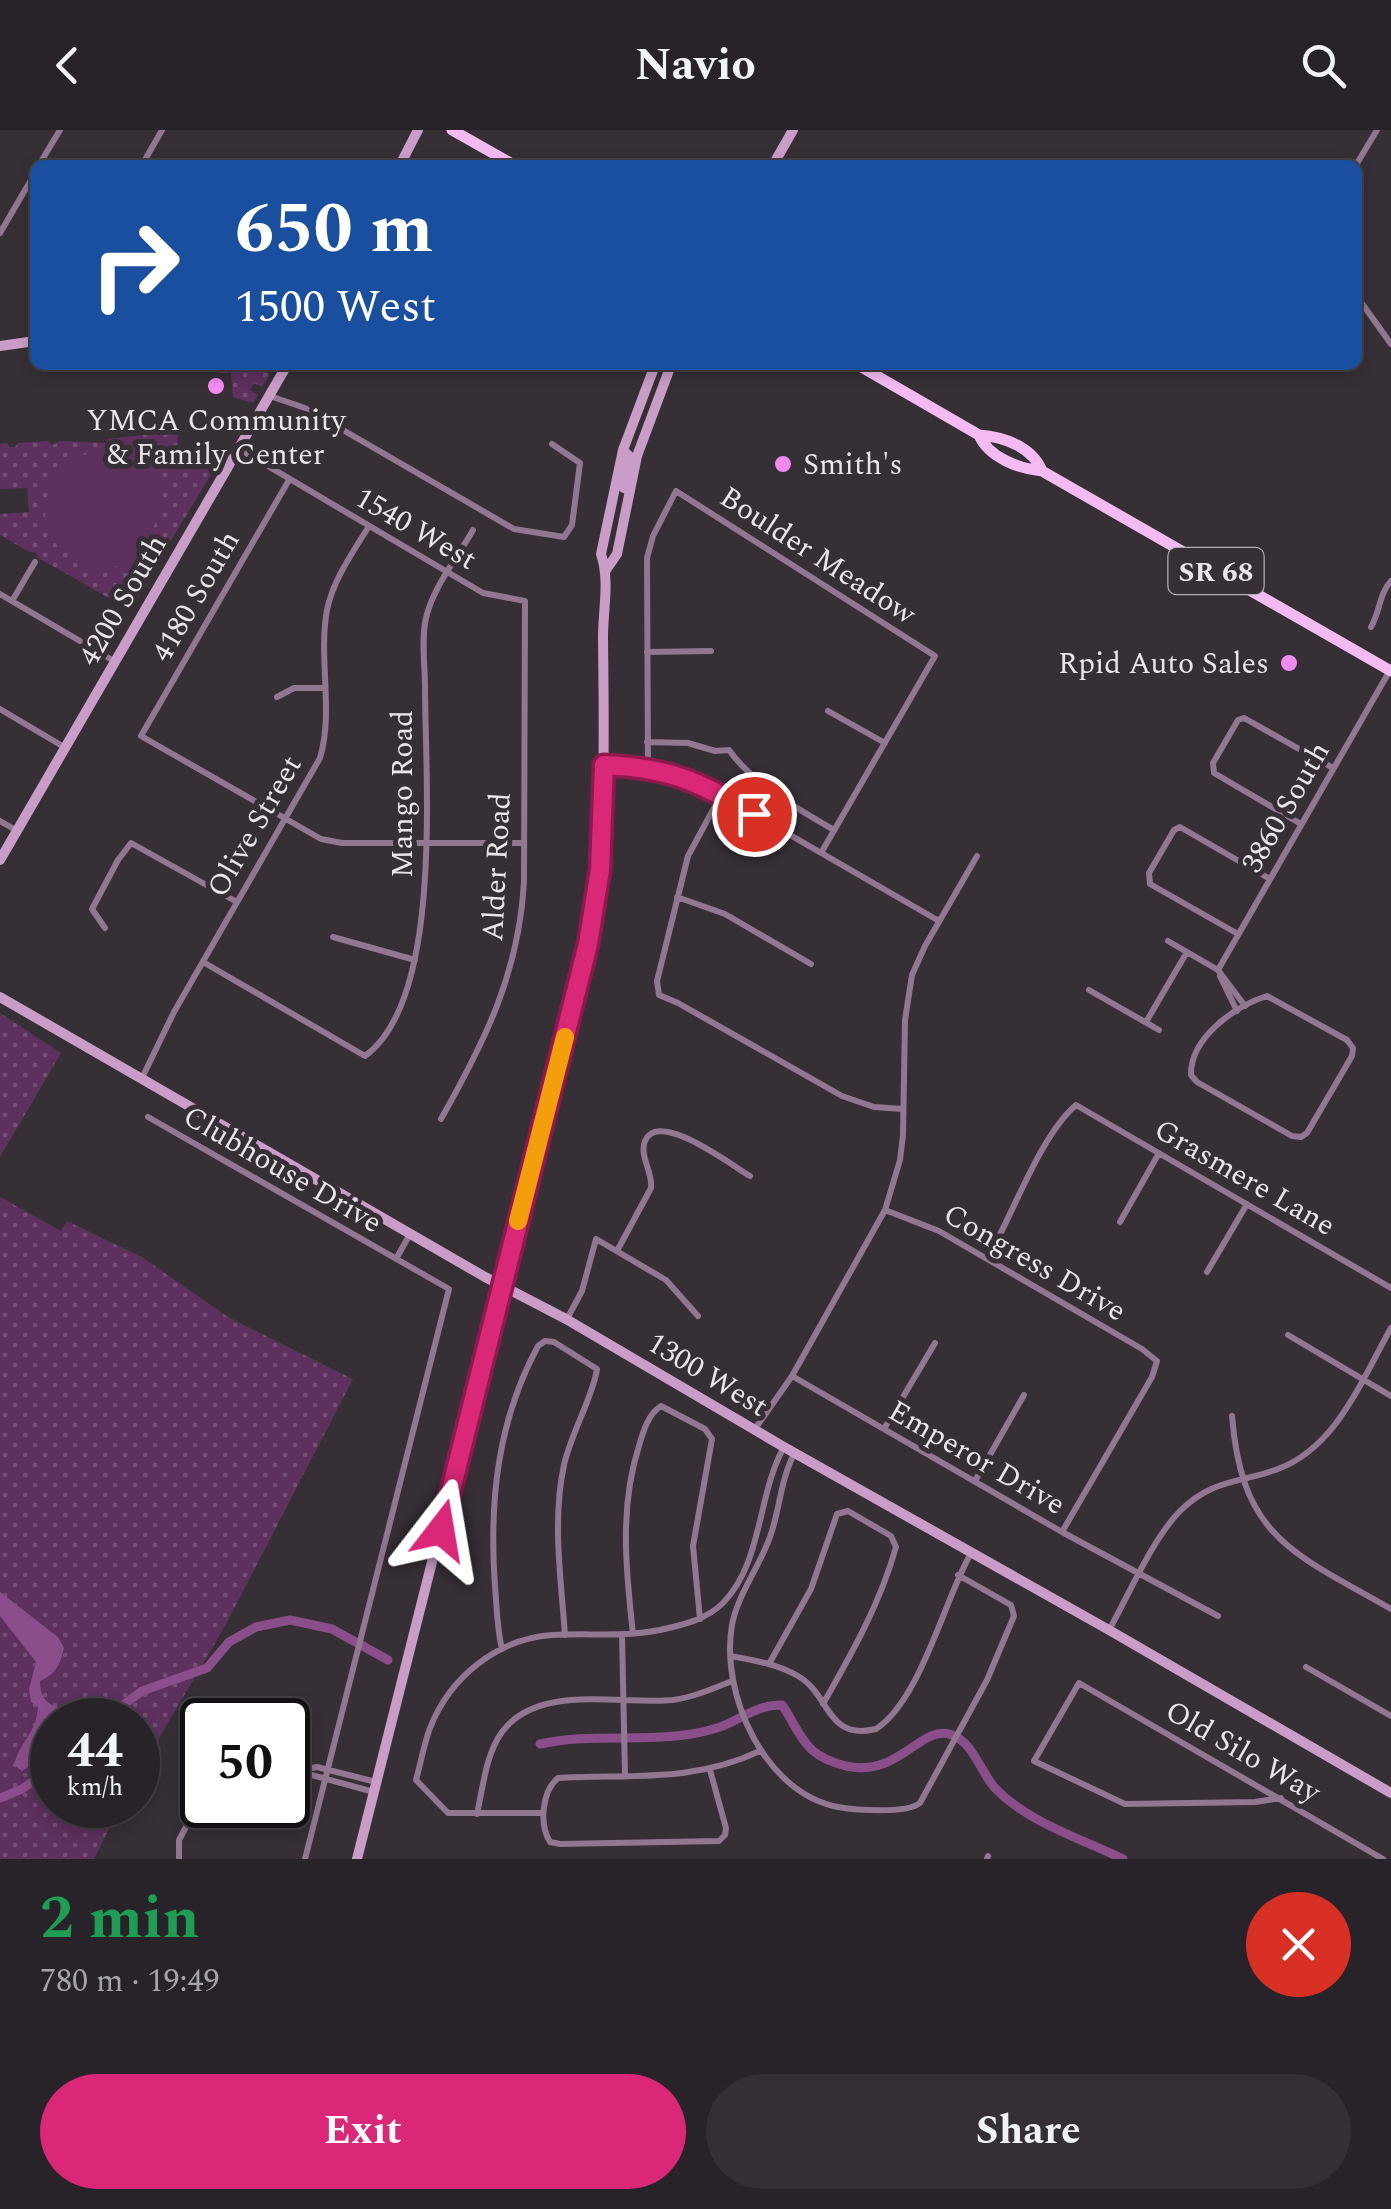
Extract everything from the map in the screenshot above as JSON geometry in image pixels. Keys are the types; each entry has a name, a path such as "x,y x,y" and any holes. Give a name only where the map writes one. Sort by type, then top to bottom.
{"main road":[{"path":"452,130 505,160"},
{"name":"SR 68","path":"867,370 979,434 984,447 1023,469 1042,471 1390,669"}],"street":[{"path":"42,160 60,130"},
{"path":"145,160 162,130"},
{"path":"403,160 418,130"},
{"path":"776,160 794,130"},
{"path":"1359,160 1377,130"},
{"path":"0,233 30,181"},
{"path":"1362,304 1391,344"},
{"path":"0,346 30,342"},
{"name":"4200 South","path":"0,860 283,370"},
{"path":"357,1859 590,931 602,842 606,570 601,554 603,534 624,450 653,370"},
{"path":"606,570 617,554 645,430 669,370"},
{"path":"270,396 305,408 514,529 564,537 572,525 580,463 552,444"},
{"name":"1540 West","path":"238,450 448,573 494,597 525,600"},
{"path":"624,450 629,456 624,483 626,504"},
{"name":"4180 South","path":"285,820 141,736 290,480"},
{"name":"Boulder Meadow","path":"647,652 647,558 653,536 676,491 935,656 885,744"},
{"name":"Olive Street","path":"142,1078 203,962 320,758 328,604 369,526"},
{"name":"Mango Road","path":"203,962 364,1056 375,1048 396,1013 415,960 424,910 425,624 430,606 473,530"},
{"path":"12,601 35,562"},
{"path":"1371,628 1381,611 1383,592 1391,581"},
{"path":"0,594 116,662"},
{"name":"Alder Road","path":"442,1119 500,1005 520,921 525,600"},
{"path":"648,767 647,652 711,651"},
{"name":"3860 South","path":"1218,970 1390,669"},
{"path":"277,697 294,688 325,688"},
{"path":"0,709 66,748"},
{"path":"821,852 885,744 828,711"},
{"path":"1301,824 1214,773 1213,763 1238,720 1244,718 1333,768"},
{"path":"647,742 729,750 740,766 799,810 834,830"},
{"path":"604,765 648,767 681,775 939,921"},
{"path":"721,795 692,845 657,981 659,995 678,1002 842,1096 874,1107 903,1109"},
{"path":"285,820 331,842 524,844"},
{"path":"0,821 17,831"},
{"path":"1238,934 1150,884 1149,874 1174,830 1180,828 1270,879"},
{"path":"104,928 92,908 131,843 237,902"},
{"path":"754,1430 792,1376 885,1210 900,1160 906,996 920,955 976,856"},
{"path":"677,898 725,914 811,964"},
{"path":"332,937 415,960"},
{"path":"1168,941 1218,970 1245,1006"},
{"path":"1146,1022 1187,952"},
{"path":"1218,970 1236,1011"},
{"path":"1089,990 1159,1030"},
{"name":"1300 West","path":"0,996 1391,1794"},
{"path":"1262,997 1273,997 1352,1045 1352,1056 1305,1135 1292,1136 1197,1082 1190,1070 1213,1026 1245,1006 1262,997"},
{"name":"Grasmere Lane","path":"987,1259 1011,1218 1027,1178 1064,1116 1076,1105 1391,1288"},
{"name":"Clubhouse Drive","path":"148,1118 449,1288 304,1859"},
{"path":"617,1250 651,1188 644,1149 648,1135 654,1131 674,1132 750,1176"},
{"path":"1120,1222 1159,1153"},
{"path":"1207,1272 1247,1204"},
{"name":"Congress Drive","path":"885,1210 928,1226 1142,1348 1157,1361 1152,1377 1062,1532"},
{"name":"Clubhouse Drive","path":"396,1259 410,1234"},
{"path":"566,1320 582,1291 596,1240 666,1280 698,1316"},
{"path":"1109,1630 1179,1512 1220,1483 1277,1469 1320,1444 1339,1419 1391,1328"},
{"path":"1288,1335 1391,1396"},
{"path":"502,1649 492,1549 497,1466 516,1393 538,1346 545,1341 554,1342 596,1369 570,1442 560,1488 558,1530 565,1635"},
{"path":"884,1429 934,1343"},
{"name":"Emperor Drive","path":"792,1376 1062,1532 1218,1616"},
{"path":"975,1481 1024,1395"},
{"path":"633,1634 626,1503 642,1435 651,1415 661,1406 711,1435 693,1546 700,1619"},
{"path":"1232,1416 1242,1477 1254,1509 1283,1544 1391,1609"},
{"path":"543,1813 445,1812 416,1780 430,1728 446,1697 477,1664 532,1638 633,1634 700,1619 725,1601 754,1543 770,1474 789,1451"},
{"path":"789,1451 772,1532 732,1625 730,1656 732,1682 760,1751 789,1784 822,1803 857,1809 908,1809 920,1803 995,1663 1014,1616 1013,1608 958,1576"},
{"path":"769,1664 811,1589 835,1517 848,1512 891,1536 896,1547 872,1613 823,1704"},
{"path":"730,1656 769,1664 808,1683 832,1719 848,1730 868,1731 882,1725 895,1711 918,1672 970,1555"},
{"path":"622,1634 625,1776"},
{"path":"1306,1667 1391,1716"},
{"path":"476,1814 496,1743 519,1715 552,1702 689,1697 732,1682"},
{"name":"Old Silo Way","path":"1281,1798 1124,1804 1034,1760 1079,1683 1281,1798 1383,1859"},
{"path":"710,1770 726,1828 719,1841 550,1842 545,1832 543,1813 555,1779 678,1776 710,1770 760,1751"},
{"path":"310,1766 376,1787"},
{"path":"310,1777 376,1787"},
{"path":"180,1859 179,1840 185,1828"},
{"path":"1360,1859 1371,1852"}],"shaded area":[{"path":"218,370 263,370 270,374 262,387 254,383 250,390 258,395 253,403 233,397 231,373"},
{"path":"177,420 178,448 226,450 133,609 0,535 0,514 29,512 27,488 0,489 0,444 15,447 18,443 48,441 52,445 61,441 106,443 108,439 151,434 151,421"},
{"path":"111,450 150,466 157,474 163,495 155,524 136,553 126,562 102,568 74,558 58,546 45,519 48,497 62,469 72,460"},
{"path":"0,1013 61,1053 0,1157"},
{"path":"0,1197 61,1231 67,1221 142,1257 228,1317 353,1379 225,1626 160,1737 160,1698 30,1698 30,1828 110,1828 94,1859 0,1859"},
{"path":"0,1592 58,1637 64,1648 61,1659 54,1672 40,1681 45,1698 30,1698 36,1662 0,1616"},
{"path":"30,1732 30,1765 22,1771 14,1765"}],"waterway":[{"path":"133,1698 207,1668 229,1642 256,1627 290,1620 332,1629 388,1660"},
{"path":"540,1744 695,1733 725,1725 764,1707 782,1705 812,1750 846,1766 881,1765 930,1736 952,1735 966,1744 995,1788 1023,1811 1123,1859"},
{"path":"0,1798 30,1783"}],"slow traffic":[{"path":"518,1221 565,1037"}],"place":[{"name":"YMCA Community & Family Center","path":"216,386"},
{"name":"Smith's","path":"783,464"},
{"name":"Rpid Auto Sales","path":"1289,663"}],"route":[{"path":"441,1530 588,944 604,828 604,765 648,767 681,775 754,814"}]}
